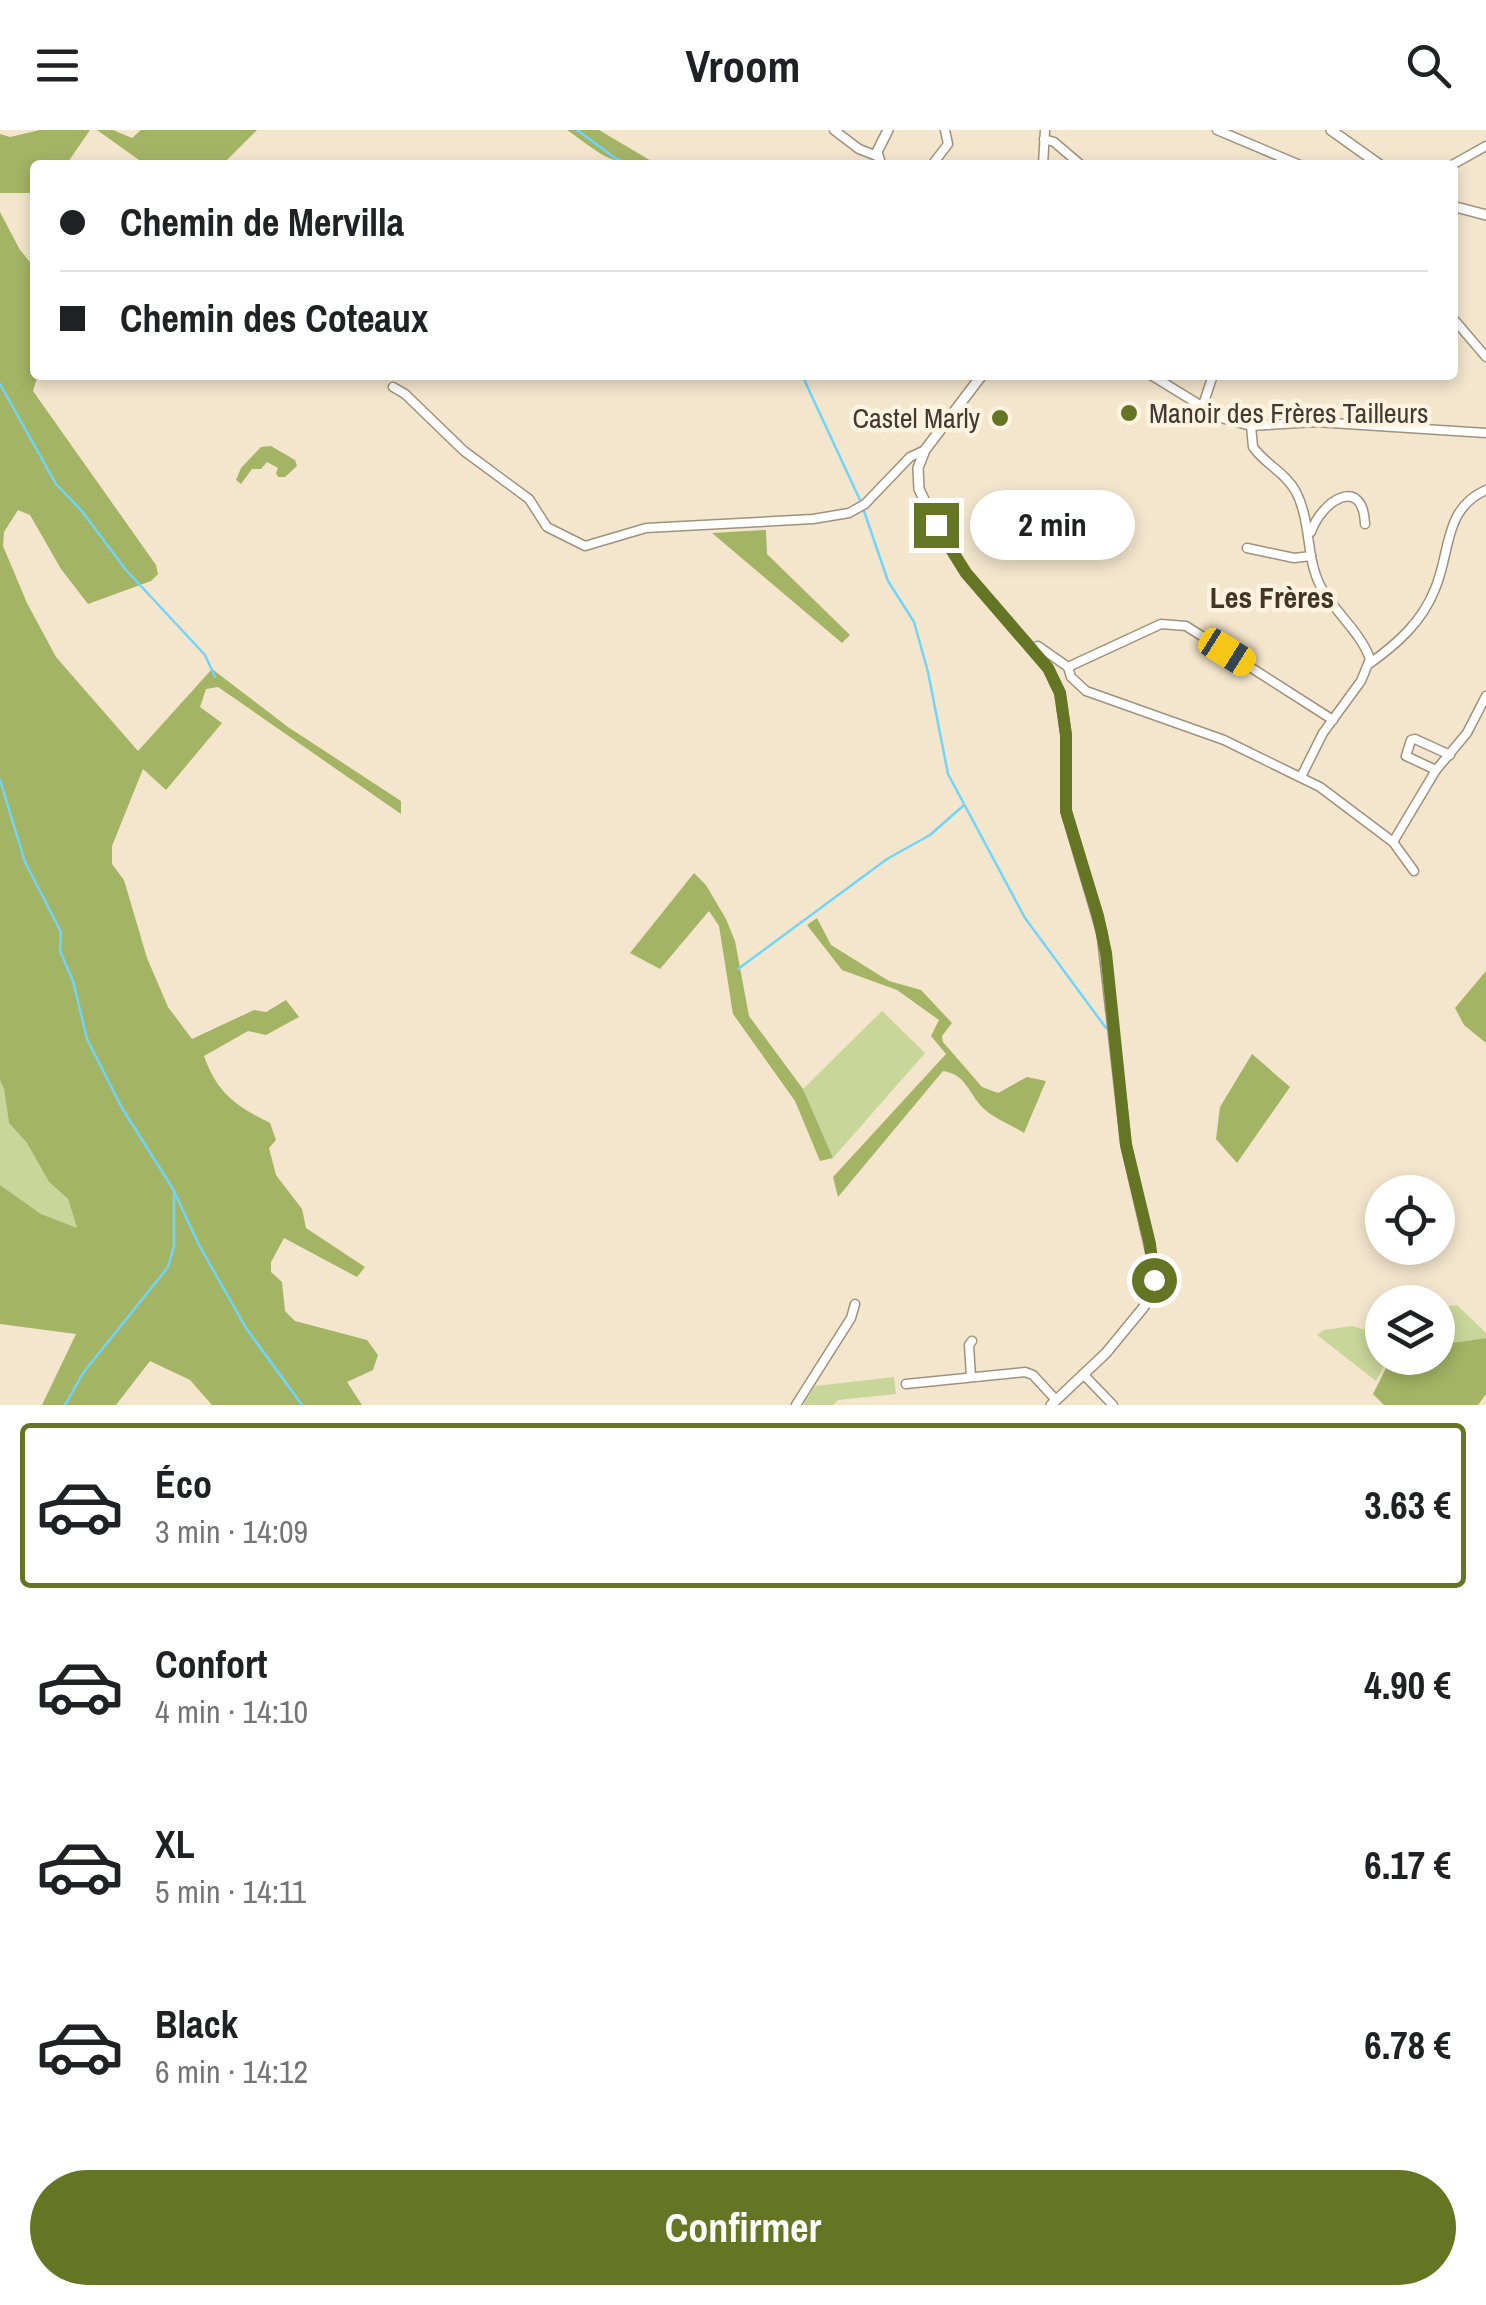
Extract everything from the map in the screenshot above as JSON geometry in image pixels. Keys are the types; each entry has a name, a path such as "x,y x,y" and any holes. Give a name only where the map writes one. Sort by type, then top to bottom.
{"street":[{"path":"834,130 879,160 878,147 888,130"},
{"path":"936,160 948,144 945,130"},
{"path":"1217,130 1288,160"},
{"path":"1331,130 1373,160"},
{"path":"1043,160 1045,134"},
{"path":"1045,134 1075,160"},
{"path":"1458,162 1486,146"},
{"path":"1458,207 1486,214"},
{"path":"1458,324 1486,356"},
{"path":"906,1384 1025,1372 1033,1375 1054,1403 1106,1352 1143,1308 1152,1294 1154,1280 1150,1244 1126,1145 1106,953 1066,811 1066,721 1054,679 966,573 923,502 917,474 925,450 978,380"},
{"path":"1160,380 1220,418 1251,426 1316,422 1486,433"},
{"path":"1202,405 1212,380"},
{"path":"393,388 464,451 529,498 547,527 585,546 646,528 813,519 849,513 865,504 910,456 925,450"},
{"path":"1251,426 1253,447 1295,489 1307,519 1320,586 1366,647 1369,664"},
{"path":"1302,777 1369,664 1404,638 1434,593 1451,524 1464,504 1486,490"},
{"path":"1309,538 1328,502 1341,496 1360,505 1365,524"},
{"path":"1247,548 1294,558 1312,556"},
{"path":"1068,667 1161,624 1186,626 1333,720"},
{"path":"1030,648 1038,646 1068,667 1071,678 1086,691 1187,725 1302,777 1393,842 1414,871"},
{"path":"1393,842 1436,770 1467,733 1486,696"},
{"path":"1436,770 1406,756 1411,740 1450,756"},
{"path":"796,1405 851,1318 855,1304"},
{"path":"971,1378 972,1341"},
{"path":"1083,1374 1113,1405"}],"green space":[{"path":"40,130 90,130 69,160 30,160 30,193 0,193 0,134 10,137"},
{"path":"97,130 113,130 132,138 141,130 257,130 227,160 139,160"},
{"path":"567,130 599,130 650,160 616,160"},
{"path":"0,212 30,262 30,380 36,380 33,391 156,565 158,574 151,581 88,604 61,569 30,515 18,510 4,532 3,546 56,657 138,751 212,669 288,727 401,801 401,814 218,687 206,689 200,707 222,723 166,790 143,769 112,846 112,864 124,880 147,958 168,1007 192,1039 254,1010 266,1012 286,1000 299,1017 266,1035 248,1031 204,1056 215,1080 229,1097 270,1123 276,1140 269,1148 276,1175 302,1209 306,1228 365,1267 357,1277 284,1238 271,1262 271,1272 282,1282 285,1311 295,1321 367,1340 378,1355 373,1370 347,1382 362,1405 212,1405 190,1380 150,1361 116,1405 42,1405 76,1334 0,1324 0,1185 41,1214 77,1228 68,1199 49,1182 27,1143 9,1123 0,1080"},
{"path":"271,446 295,460 297,466 285,477 278,477 278,468 267,462 261,469 252,469 241,484 236,480 241,468 261,447"},
{"path":"766,530 767,554 850,635 842,643 712,533"},
{"path":"694,873 706,885 735,941 749,1016 803,1089 833,1158 820,1161 795,1101 733,1014 719,926 709,911 660,969 630,953"},
{"path":"817,918 831,945 889,981 921,990 952,1023 942,1036 943,1042 982,1087 998,1093 1027,1077 1046,1081 1024,1133 987,1112 962,1080 943,1071 838,1197 833,1177 946,1054 931,1036 939,1020 897,990 842,970 807,925"},
{"path":"1486,971 1486,1043 1464,1025 1455,1008"},
{"path":"882,1011 925,1053 833,1158 803,1089"},
{"path":"1252,1054 1290,1087 1237,1163 1216,1139 1220,1107"},
{"path":"0,1080 9,1123 27,1143 49,1182 68,1199 78,1229 41,1214 0,1185"},
{"path":"1455,1305 1486,1333 1486,1338 1455,1343"},
{"path":"1352,1326 1365,1330 1365,1372 1317,1335 1324,1330"},
{"path":"1486,1338 1486,1394 1478,1405 1384,1405 1373,1394 1382,1375 1455,1375 1455,1343"},
{"path":"894,1377 896,1394 838,1400 833,1405 803,1405 815,1386"}],"waterway":[{"path":"577,130 620,160"},
{"path":"804,380 860,500"},
{"path":"0,384 56,484 126,570 205,655 215,677"},
{"path":"864,511 888,581 914,622 948,774 1025,918 1106,1028"},
{"path":"0,780 25,862 61,932 60,951 73,981 87,1039 122,1108 173,1189 199,1245 246,1328 302,1405"},
{"path":"738,969 887,859 930,835 963,806"},
{"path":"65,1405 83,1373 168,1267 174,1246 174,1192"}],"place":[{"name":"Manoir des Frères Tailleurs","path":"1129,413"},
{"name":"Castel Marly","path":"1000,418"}],"district":[{"name":"Les Frères","path":"1272,597"}],"route":[{"path":"936,525 966,573 1048,668 1060,693 1066,721 1066,811 1106,953 1126,1145 1154,1262 1154,1280"}]}
